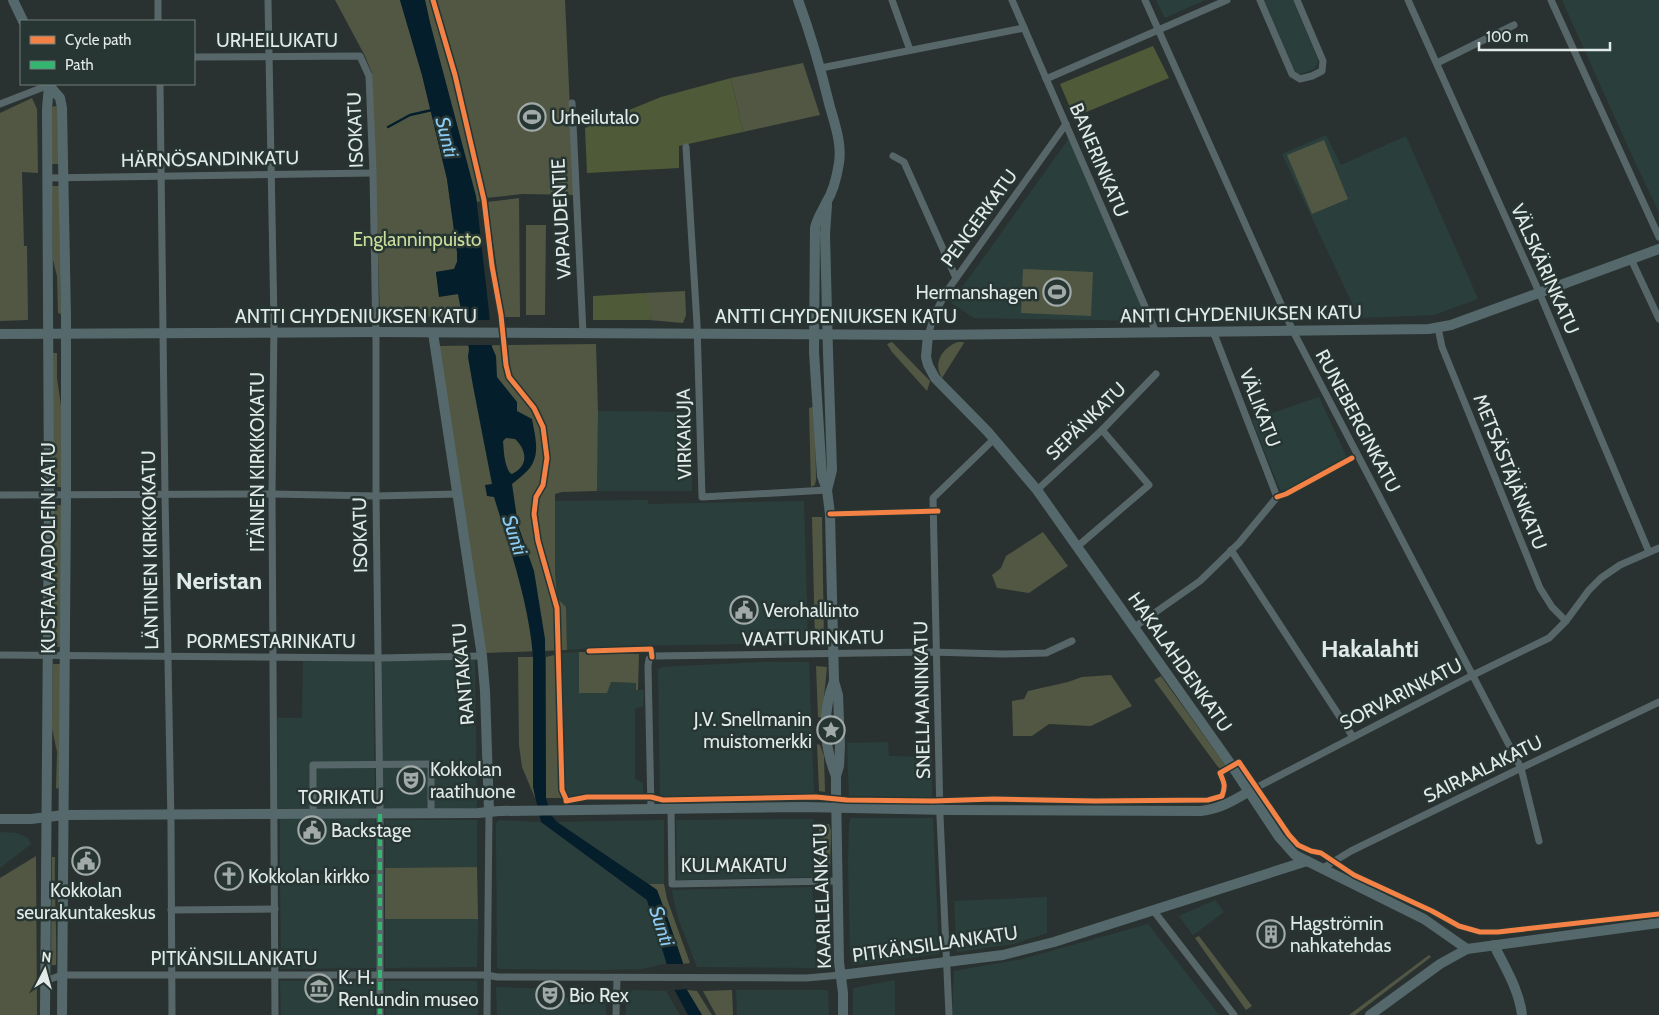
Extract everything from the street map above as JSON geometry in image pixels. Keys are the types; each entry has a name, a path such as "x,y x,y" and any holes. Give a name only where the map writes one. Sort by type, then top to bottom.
{"main road":[{"path":"13,0 23,20"},
{"name":"KAARLELANKATU","path":"798,0 820,68 838,137 840,154 838,170 827,202 815,228 815,334 822,476 827,490 830,514 834,681 838,695 840,746 839,766 836,776 836,807 844,1015"},
{"name":"KUSTAA AADOLFIN KATU","path":"45,1015 48,655 47,109 49,85"},
{"name":"KUSTAA AADOLFIN KATU","path":"50,85 60,98 62,108 64,177 66,495 62,1015"},
{"name":"KAARLELANKATU","path":"827,202 826,234 832,470 827,490"},
{"name":"ANTTI CHYDENIUKSEN KATU","path":"0,334 376,332 928,334 1438,328 1659,249"},
{"name":"RANTAKATU","path":"433,333 482,656 489,812"},
{"name":"HAKALAHDENKATU","path":"928,334 926,357 931,372 994,439 1037,490 1290,851 1424,919 1467,949"},
{"name":"KAARLELANKATU","path":"834,681 827,705 825,742 836,776"},
{"name":"TORIKATU","path":"0,819 31,819 64,815 432,814 671,808 836,807 940,810 1201,811 1227,804 1248,792"},
{"name":"PITKÄNSILLANKATU","path":"841,975 946,963 1023,950 1054,942 1307,861"},
{"path":"1370,1015 1440,964 1467,949 1659,923"},
{"path":"1494,945 1516,991 1522,1015"}],"street":[{"path":"158,0 158,20"},
{"name":"ITÄINEN KIRKKOKATU","path":"268,0 274,334 272,494 275,1015"},
{"path":"892,0 910,50"},
{"name":"BANERINKATU","path":"1012,0 1156,332"},
{"name":"RUNEBERGINKATU","path":"1145,0 1292,331 1521,768 1539,841"},
{"path":"1046,79 1226,0"},
{"path":"1260,0 1292,74 1300,80 1322,71 1324,65 1297,0"},
{"name":"VÄLSKÄRINKATU","path":"1408,0 1539,292 1649,552"},
{"path":"1551,0 1659,237"},
{"path":"1437,64 1514,25"},
{"path":"820,68 1024,28"},
{"name":"URHEILUKATU","path":"195,57 360,56"},
{"name":"ISOKATU","path":"360,56 368,76 373,173 376,332 380,1015"},
{"path":"0,104 47,85"},
{"name":"LÄNTINEN KIRKKOKATU","path":"160,85 164,495 171,815 172,1015"},
{"name":"VAPAUDENTIE","path":"572,103 583,333"},
{"name":"PENGERKATU","path":"928,334 935,313 956,278 1066,124"},
{"path":"686,147 698,334"},
{"path":"893,156 904,162 956,278"},
{"name":"HÄRNÖSANDINKATU","path":"47,178 373,173"},
{"path":"1631,259 1659,318"},
{"name":"METSÄSTÄJÄNKATU","path":"1438,328 1442,347 1540,588 1552,608 1566,621"},
{"name":"VÄLIKATU","path":"1213,332 1277,497 1231,550"},
{"name":"VIRKAKUJA","path":"698,334 702,497 827,490"},
{"name":"SEPÄNKATU","path":"1037,490 1102,430 1156,374"},
{"path":"1078,546 1149,485 1102,430"},
{"name":"SNELLMANINKATU","path":"949,1015 940,810 933,498 994,439"},
{"path":"0,495 272,494 376,496 458,494"},
{"name":"SORVARINKATU","path":"1248,792 1473,675 1545,641 1566,621 1589,590 1601,578 1620,565 1659,548"},
{"path":"1133,628 1200,582 1231,550 1353,737"},
{"name":"VAATTURINKATU","path":"651,809 648,666 652,657 657,655 937,652 1046,653 1072,641"},
{"name":"PORMESTARINKATU","path":"0,655 274,658 482,656"},
{"name":"SAIRAALAKATU","path":"1323,868 1351,852 1521,768 1659,702"},
{"path":"313,814 313,765 431,764 432,814"},
{"name":"KULMAKATU","path":"671,808 672,884 838,881"},
{"name":"RANTAKATU","path":"487,1015 489,812"},
{"path":"171,910 275,909"},
{"path":"1153,910 1234,1015"},
{"name":"PITKÄNSILLANKATU","path":"45,981 62,975 487,974 497,977 668,979 806,978 841,975"},
{"path":"616,1015 617,978"}],"shaded area":[{"path":"1156,0 1205,0 1165,18"},
{"path":"1264,0 1293,0 1318,59 1314,69 1301,74 1295,71"},
{"path":"1562,0 1659,0 1659,212 1635,162"},
{"path":"1326,135 1341,165 1406,136 1478,299 1434,315 1359,318 1282,154"},
{"path":"1070,137 1149,321 974,318 951,303"},
{"path":"1319,397 1347,458 1285,491 1280,490 1252,420"},
{"path":"598,411 691,412 692,491 597,491"},
{"path":"648,500 648,504 804,501 808,643 619,646 567,650 566,607 557,598 555,501"},
{"path":"579,652 579,693 606,693 610,682 636,683 636,690 644,690 643,707 635,708 635,779 643,783 643,793 586,794 574,799 566,799 562,790 560,653"},
{"path":"303,660 373,661 375,808 278,808 277,718 302,718"},
{"path":"475,660 477,808 383,809 382,661"},
{"path":"762,662 809,662 814,795 669,799 660,797 658,669 662,667"},
{"path":"888,742 889,756 932,757 932,798 849,796 847,743"},
{"path":"851,818 933,818 939,954 852,965 848,863 849,823"},
{"path":"280,819 375,819 376,870 280,871"},
{"path":"813,819 813,877 677,880 676,820"},
{"path":"385,820 477,820 477,867 385,868"},
{"path":"499,820 541,822 647,900 667,963 642,969 605,970 500,969 497,967 496,824"},
{"path":"664,820 664,884 649,884 557,822"},
{"path":"0,832 17,833 28,838 31,844 0,868"},
{"path":"280,874 376,874 376,968 281,969"},
{"path":"812,887 816,930 816,968 697,967 679,921 672,890"},
{"path":"1047,897 1047,933 1013,944 957,952 954,901"},
{"path":"1215,900 1224,912 1193,935 1179,916"},
{"path":"385,919 478,919 477,967 385,968"},
{"path":"1148,924 1219,1015 952,1015 954,971 1022,959"},
{"path":"895,980 895,1015 853,1015 853,988"},
{"path":"280,981 375,981 375,1015 281,1015"},
{"path":"385,981 477,981 478,1015 385,1015"},
{"path":"496,987 555,989 557,998 570,998 573,994 606,995 606,1015 497,1015"},
{"path":"633,990 666,991 680,1015 626,1015 626,994"},
{"path":"736,990 828,990 829,1015 737,1015"}],"green space":[{"name":"Englanninpuisto","path":"335,0 400,0 422,75 447,179 457,252 457,262 454,269 436,272 439,296 458,294 462,315 450,317 380,316 372,73"},
{"path":"425,0 431,0 458,100 482,201 477,202"},
{"path":"436,0 565,0 574,195 523,194 486,198 457,74"},
{"path":"1153,46 1169,78 1074,117 1060,84"},
{"path":"803,63 820,115 743,132 731,78"},
{"path":"731,78 743,132 679,146 679,168 587,173 585,128 661,97"},
{"path":"32,98 37,109 38,173 22,172 24,246 27,246 28,320 0,321 0,113"},
{"path":"52,107 57,107 59,164 52,164 51,113"},
{"path":"1324,140 1348,199 1312,214 1287,155"},
{"path":"52,186 59,186 61,314 58,313 57,276 53,260"},
{"path":"519,198 520,317 504,317 487,202"},
{"path":"526,225 546,225 545,315 526,315"},
{"name":"Hermanshagen","path":"1023,269 1093,272 1091,316 1021,313"},
{"path":"685,291 686,315 683,323 649,320 652,317 644,293"},
{"path":"644,293 651,308 652,317 649,320 593,320 593,296"},
{"path":"892,342 930,381 927,391 892,352 887,344"},
{"path":"958,342 964,343 942,378 938,367 941,356 948,348"},
{"path":"596,344 598,411 597,491 555,494 557,598 566,607 567,650 485,653 439,346"},
{"path":"53,353 57,353 57,378 61,406 61,487 53,487"},
{"path":"813,407 815,417 816,479 815,485 811,487 809,408"},
{"path":"53,505 61,505 61,647 52,647"},
{"path":"812,517 822,517 824,643 815,642"},
{"path":"1043,532 1068,566 1029,593 997,588 992,575 1001,568 1006,556"},
{"path":"579,652 639,654 638,690 636,690 636,683 611,682 607,693 579,693"},
{"path":"558,654 560,790 563,798 546,798 546,657"},
{"path":"518,657 533,657 533,767 535,798 522,767 519,745"},
{"path":"53,664 61,664 60,783 58,789 56,788 57,752 52,728"},
{"path":"816,666 827,667 822,718 818,717"},
{"path":"1111,675 1132,706 1091,726 1049,724 1032,736 1013,736 1012,701 1024,699 1028,691 1082,677"},
{"path":"1161,676 1226,766 1221,769 1218,767 1154,680"},
{"path":"817,744 820,745 824,756 825,792 819,791"},
{"path":"819,824 829,824 831,831 830,869 828,872 819,874"},
{"path":"36,856 37,1015 0,1015 0,878"},
{"path":"52,857 55,857 56,965 51,965"},
{"path":"477,867 478,919 385,919 385,868"},
{"path":"649,884 664,884 667,899 690,963 683,964 657,890"},
{"path":"1199,936 1252,1006 1246,1010 1195,938"},
{"path":"1429,955 1431,957 1355,1015 1349,1015"},
{"path":"687,990 697,991 712,1015 702,1015"},
{"path":"732,990 733,1015 716,1015 703,991"}],"water":[{"name":"Sunti","path":"400,0 425,0 476,196 492,347 496,356 497,377 517,402 517,411 532,419 534,429 536,445 534,460 528,470 512,484 518,525 534,571 545,639 546,798 551,815 557,822 657,890 683,963 687,990 702,1015 688,1015 675,991 647,900 541,822 533,787 533,657 531,637 518,576 494,497 487,496 485,485 492,484 458,294 439,297 436,272 454,269 457,262 457,252 447,179 422,75","holes":["506,438 515,439 524,453 524,462 518,471 512,474 505,462 503,441"]}],"pier":[{"path":"460,320 492,320 494,345 465,345"},
{"path":"665,964 686,964 689,989 672,990"}],"waterway":[{"name":"Sunti","path":"388,127 410,115 432,110"}],"marked path":[{"path":"380,814 380,1015"}],"cycle path":[{"path":"433,0 455,75 484,200 509,377 534,408 543,427 547,458 543,485 536,497 534,514 538,541 557,608 562,790 566,801 587,797 651,797 663,800 816,797 847,800 933,801 994,799 1095,801 1208,800 1222,796 1224,784 1220,773 1239,762 1289,835 1298,845 1321,853 1354,875 1432,911 1459,926 1480,932 1498,932 1659,914"},
{"path":"1277,497 1352,458"},
{"path":"830,514 938,511"},
{"path":"589,651 651,649 652,657"}],"place":[{"name":"Urheilutalo","path":"532,117"},
{"name":"Hermanshagen","path":"1057,292"},
{"name":"Verohallinto","path":"744,610"},
{"name":"J.V. Snellmanin muistomerkki","path":"831,730"},
{"name":"Kokkolan raatihuone","path":"411,780"},
{"name":"Backstage","path":"312,830"},
{"name":"Kokkolan seurakuntakeskus","path":"86,861"},
{"name":"Kokkolan kirkko","path":"229,876"},
{"name":"Hagströmin nahkatehdas","path":"1271,934"},
{"name":"K. H. Renlundin museo","path":"319,988"},
{"name":"Bio Rex","path":"550,995"}],"district":[{"name":"Neristan","path":"219,580"},
{"name":"Hakalahti","path":"1370,648"}]}
